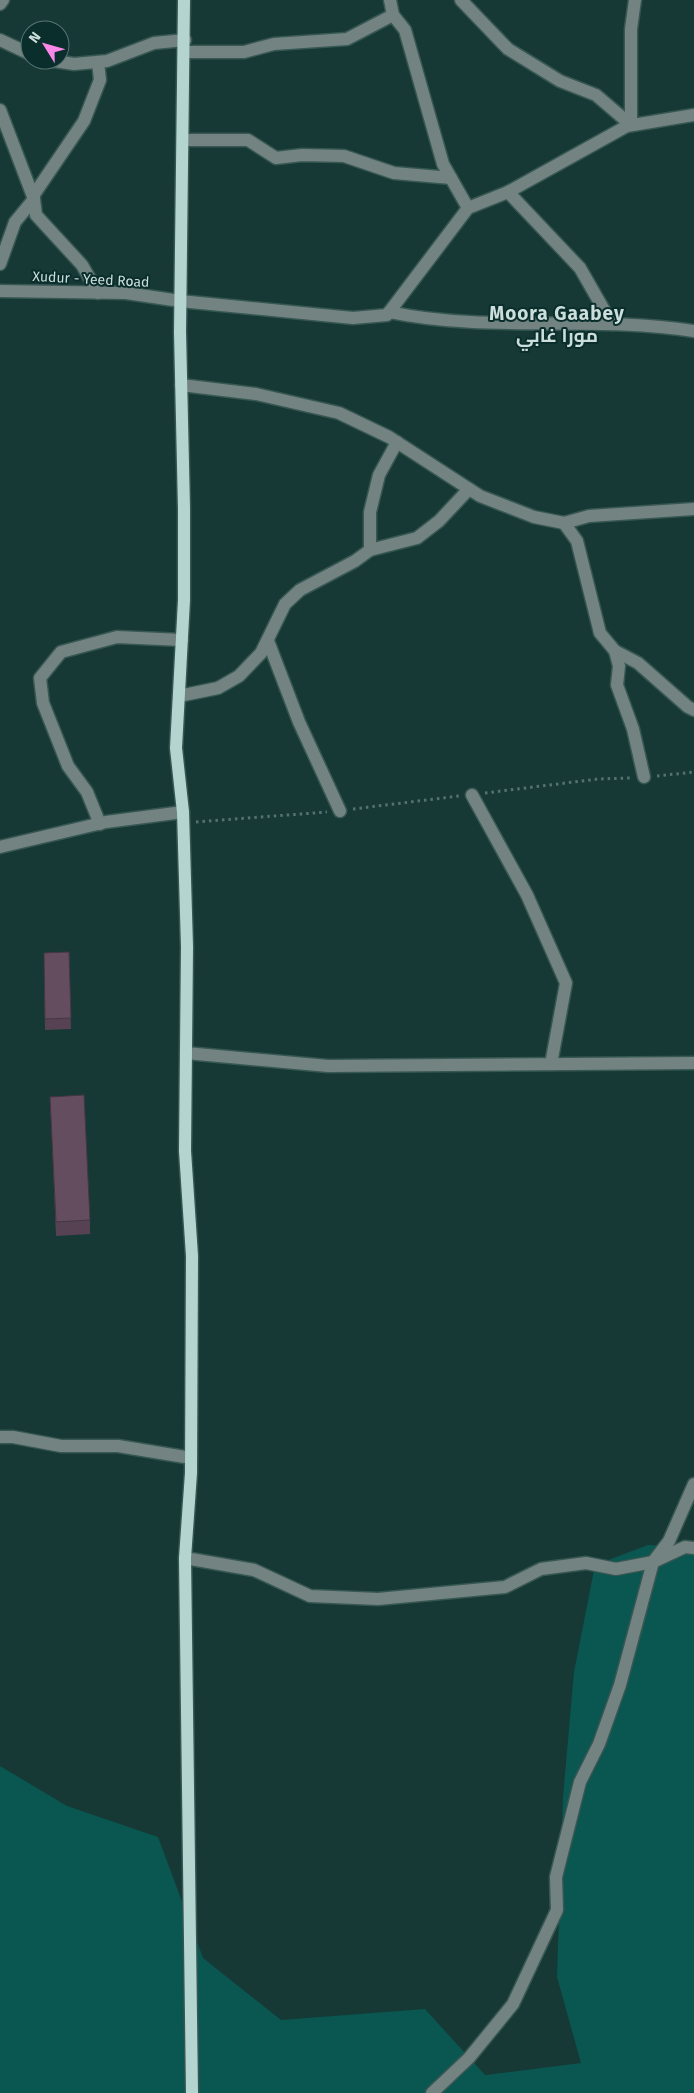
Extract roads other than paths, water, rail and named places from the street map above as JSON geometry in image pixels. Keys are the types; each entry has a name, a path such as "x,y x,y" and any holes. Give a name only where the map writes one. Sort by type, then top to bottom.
{"main road":[{"path":"184,0 185,46 180,301 184,600 176,748 183,817 188,947 185,1152 192,1256 191,1458 185,1558 192,2093"}],"street":[{"path":"0,4 3,0"},
{"path":"390,0 393,15 405,30 443,164 468,208"},
{"path":"461,0 508,49 560,81 596,95 631,125"},
{"path":"631,125 632,28 635,0"},
{"path":"70,63 107,61 154,43 244,52 274,44 347,39 393,15"},
{"path":"0,40 20,49"},
{"path":"0,264 14,222 34,198 84,120 100,80 98,62"},
{"path":"0,110 34,198 36,215 82,266 98,293"},
{"path":"389,312 468,208 508,192 631,125 691,118"},
{"path":"183,140 248,140 276,158 302,155 344,156 394,173 452,178"},
{"path":"508,192 580,268 612,324"},
{"name":"Xudur - Yeed Road","path":"0,291 126,293 180,301 352,318 389,312 465,322 664,326 694,331"},
{"path":"181,385 256,394 339,413 397,442 480,496 534,517 564,523 590,516 694,510"},
{"path":"370,550 370,512 379,475 397,442"},
{"path":"179,696 218,688 239,676 262,653 285,604 300,590 355,562 370,550 417,538 439,521 469,489"},
{"path":"564,523 576,540 600,633 615,651 638,663 688,707 694,710"},
{"path":"100,824 87,792 68,766 43,703 40,678 61,652 118,637 182,640"},
{"path":"268,640 299,722 340,811"},
{"path":"615,651 619,666 617,685 633,729 644,777"},
{"path":"472,795 527,895 566,983 551,1064"},
{"path":"0,847 100,824 183,817"},
{"path":"186,1053 328,1066 694,1063"},
{"path":"0,1437 14,1437 61,1446 118,1446 191,1458"},
{"path":"432,2093 469,2058 513,2004 557,1910 556,1876 580,1782 599,1744 620,1685 653,1562 669,1541 694,1484"},
{"path":"185,1558 254,1570 310,1596 378,1599 505,1587 541,1569 586,1563 616,1569 653,1562 685,1547 694,1548"}],"district":[{"name":"Moora Gaabey مورا غابي","path":"557,324"}]}
